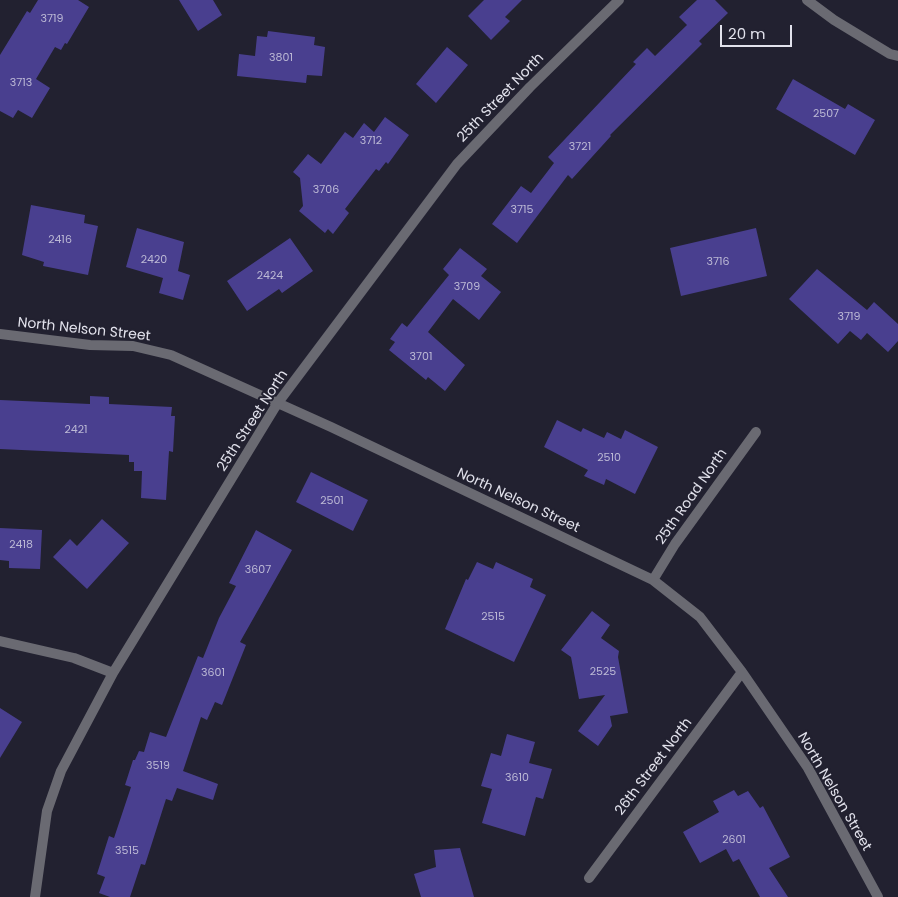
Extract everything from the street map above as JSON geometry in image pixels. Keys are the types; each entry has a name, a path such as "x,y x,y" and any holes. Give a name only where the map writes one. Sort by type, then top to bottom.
{"street":[{"name":"25th Street North","path":"35,897 47,811 61,771 113,673 277,404 457,164 530,86 619,0"},
{"path":"808,0 834,20 890,54 898,56"},
{"name":"North Nelson Street","path":"0,334 90,345 133,346 171,355 331,427 653,580 700,617 742,672 808,768 878,897"},
{"name":"25th Road North","path":"653,580 675,544 756,432"},
{"path":"0,641 74,658 113,673"},
{"name":"26th Street North","path":"589,878 742,672"}],"building":[{"path":"38,0 78,0 89,7 67,44 65,43 61,50 55,47 36,79 50,88 32,118 18,110 13,118 0,111 0,55 27,11 30,13"},
{"path":"179,0 213,0 222,15 198,31"},
{"path":"484,0 522,0 505,17 510,21 491,40 468,16"},
{"path":"697,0 715,0 728,13 699,41 702,44 610,135 572,179 568,175 517,243 492,224 521,186 531,193 554,163 548,157 636,64 633,62 647,48 655,56 687,25 679,17"},
{"path":"268,31 315,37 314,45 325,47 322,76 307,75 306,83 237,76 239,54 255,56 257,36 267,37"},
{"path":"447,47 468,65 436,103 416,84"},
{"path":"793,79 845,109 848,104 875,120 855,155 776,109"},
{"path":"385,117 409,135 388,164 386,162 379,171 376,169 345,209 349,213 333,234 328,229 325,233 299,211 303,206 300,178 293,172 308,154 321,164 345,132 353,138 364,123 374,132"},
{"path":"31,205 85,215 84,223 98,226 88,275 43,266 44,262 22,255"},
{"path":"137,228 184,242 178,271 190,275 183,300 159,293 163,278 126,267"},
{"path":"756,228 767,276 681,296 670,248"},
{"path":"290,238 313,271 282,293 279,289 247,311 227,281"},
{"path":"460,248 487,269 481,276 501,292 479,320 453,299 428,332 465,365 445,391 428,377 426,380 389,350 395,342 390,339 402,323 407,327 449,275 443,269"},
{"path":"817,269 867,310 874,302 898,324 898,341 888,352 867,333 861,340 850,331 838,344 789,299"},
{"path":"90,396 109,397 109,404 172,407 171,416 175,416 173,452 169,451 166,500 141,498 142,471 134,471 134,462 129,462 129,455 0,449 0,400 90,404"},
{"path":"557,420 581,432 583,428 604,438 607,432 621,439 625,430 658,447 635,494 606,479 604,485 584,476 588,470 544,447"},
{"path":"311,472 368,500 353,531 296,502"},
{"path":"102,519 129,543 87,589 53,557 70,539 77,546"},
{"path":"0,528 42,530 40,569 9,568 9,561 0,560"},
{"path":"256,530 292,550 240,642 246,645 222,705 215,702 207,720 201,717 183,771 218,784 213,800 177,788 172,801 166,799 145,865 141,864 130,897 110,897 99,893 105,877 97,874 109,836 114,838 131,787 125,785 133,760 135,760 139,751 144,752 150,732 166,737 198,656 203,658 219,618 236,586 229,583"},
{"path":"477,562 493,569 496,562 533,579 530,587 546,595 514,662 445,629 466,579 468,580"},
{"path":"592,611 610,625 601,638 619,651 618,657 628,713 610,716 612,726 598,746 578,731 605,695 579,699 571,657 561,650"},
{"path":"0,708 22,722 0,758"},
{"path":"507,734 535,742 529,763 552,769 543,799 536,797 525,836 482,823 492,789 481,786 491,753 501,756"},
{"path":"734,790 738,796 748,791 760,808 763,806 790,857 769,868 788,897 760,897 739,859 733,862 726,849 700,863 683,832 719,812 713,801"},
{"path":"460,848 474,897 421,897 414,874 436,867 434,850"}]}
